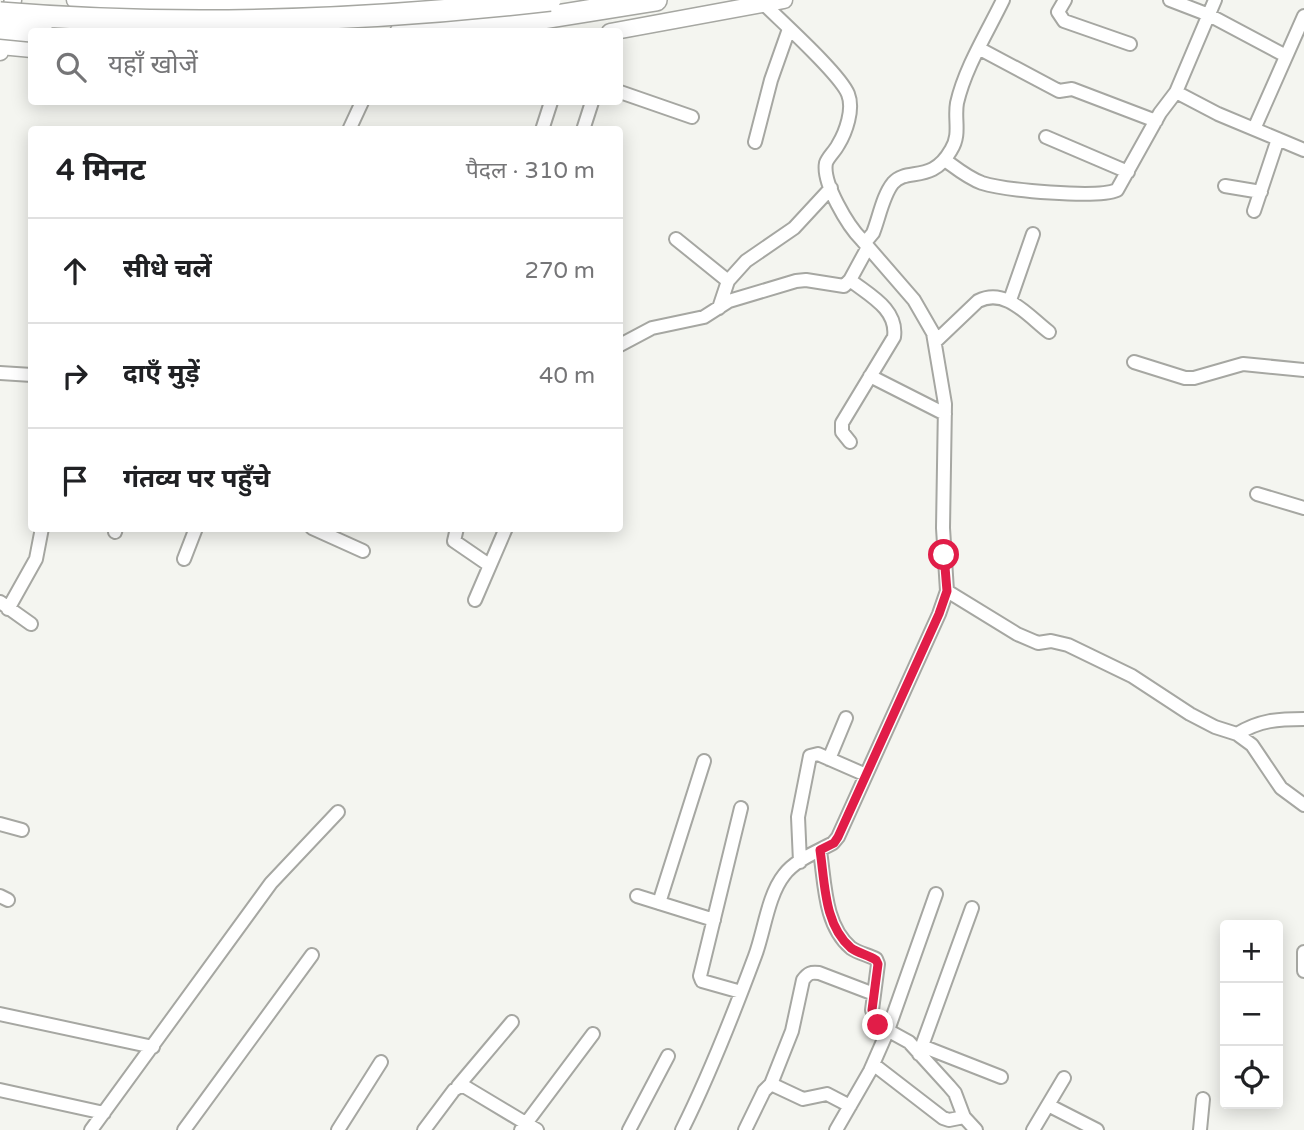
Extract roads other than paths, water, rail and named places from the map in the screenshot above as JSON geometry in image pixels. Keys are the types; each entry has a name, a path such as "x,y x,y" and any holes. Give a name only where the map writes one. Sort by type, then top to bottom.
{"highway":[{"path":"0,13 179,22 377,15 550,0"},
{"path":"444,28 531,20 656,0"},
{"path":"0,28 28,31"}],"main road":[{"path":"0,52 13,0"},
{"path":"75,0 267,7 421,0"},
{"path":"623,30 784,0"},
{"path":"0,46 28,49"}],"street":[{"path":"623,343 652,328 695,320 729,301 796,281 844,286 850,281 894,182 904,176 923,174 936,169 953,148 957,135 956,106 966,78 1003,0"},
{"path":"1065,0 1058,12 1064,21 1130,44"},
{"path":"1170,0 1209,15 1286,56"},
{"path":"945,160 969,177 983,183 1065,193 1109,194 1116,190 1156,121 1177,92 1215,0"},
{"path":"681,1130 702,1089 756,955 776,889 783,875 834,843 838,837 947,591 943,528 945,414 933,333 914,300 865,243 834,198 826,163 846,129 850,104 845,88 764,4"},
{"path":"1254,130 1304,16"},
{"path":"755,142 771,80 789,29"},
{"path":"980,49 1059,91 1073,89 1156,121"},
{"path":"1177,92 1218,114 1304,150"},
{"path":"623,93 692,117"},
{"path":"351,126 361,105"},
{"path":"542,126 550,105"},
{"path":"584,126 591,105"},
{"path":"1046,137 1128,172"},
{"path":"1254,211 1278,139"},
{"path":"1225,186 1261,192"},
{"path":"719,308 728,281 746,261 794,228 831,188"},
{"path":"1010,300 1033,234"},
{"path":"676,239 728,281"},
{"path":"850,281 887,310 895,329 894,337 842,422 842,432 850,442"},
{"path":"935,342 985,297 1010,300 1049,332"},
{"path":"1134,362 1194,378 1243,364 1304,370"},
{"path":"0,373 28,375"},
{"path":"870,376 945,414"},
{"path":"1257,494 1304,508"},
{"path":"31,624 4,606 36,559 41,532"},
{"path":"184,559 194,532"},
{"path":"322,532 363,551"},
{"path":"456,532 454,541 489,565"},
{"path":"475,600 504,532"},
{"path":"947,591 1017,634 1038,643 1051,641 1068,645 1132,676 1190,714 1215,727 1237,734 1252,746 1281,788 1304,805"},
{"path":"829,759 846,718"},
{"path":"1237,734 1255,723 1271,719 1304,719"},
{"path":"800,862 797,832 799,805 810,756 818,754 866,775"},
{"path":"659,903 704,761"},
{"path":"741,808 700,976 702,981 741,992"},
{"path":"91,1130 271,883 338,812"},
{"path":"0,824 22,831"},
{"path":"820,850 830,914 839,934 853,949 876,960 878,964 873,1017 878,1025 920,1050 955,1093 964,1117 976,1130"},
{"path":"836,1130 873,1064 888,1030 936,894"},
{"path":"637,896 714,920"},
{"path":"920,1050 972,908"},
{"path":"1304,952 1304,971"},
{"path":"184,1130 312,955"},
{"path":"745,1130 764,1091 771,1084 792,1031 806,975 811,972 820,973 874,993"},
{"path":"0,1014 153,1046"},
{"path":"425,1130 512,1022"},
{"path":"458,1086 467,1087 528,1128 593,1034"},
{"path":"920,1050 1001,1077"},
{"path":"629,1130 668,1056"},
{"path":"338,1130 381,1062"},
{"path":"873,1064 943,1118 949,1120 964,1117"},
{"path":"1033,1130 1064,1078"},
{"path":"771,1084 803,1099 827,1094 850,1106"},
{"path":"0,1090 104,1113"},
{"path":"1200,1130 1203,1099"},
{"path":"1048,1105 1097,1130"}]}
